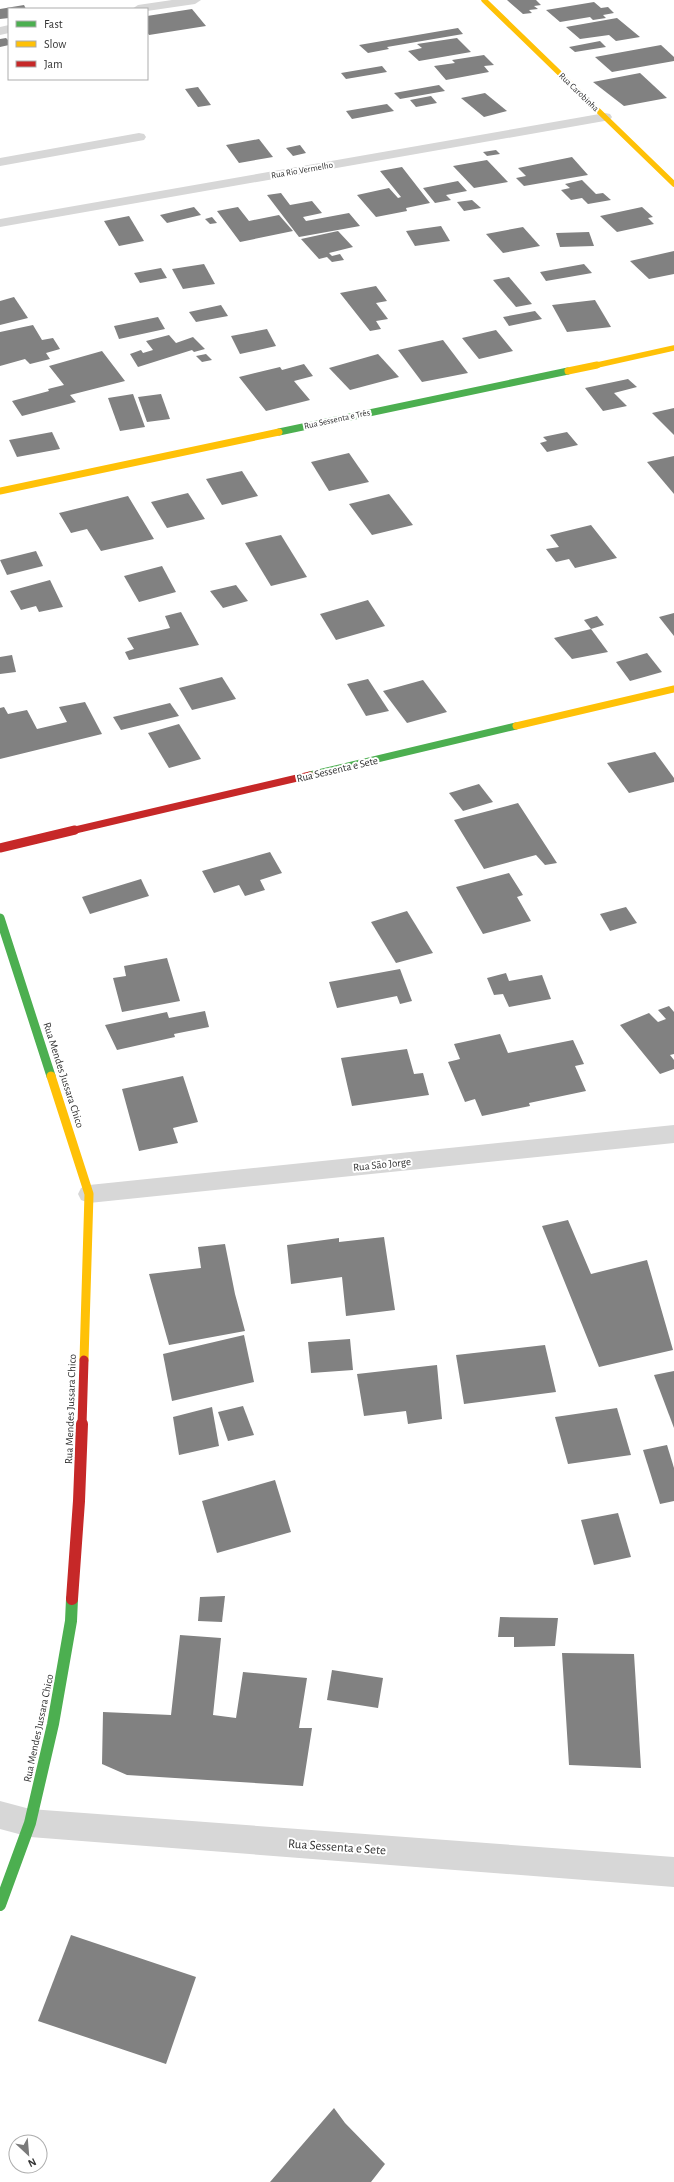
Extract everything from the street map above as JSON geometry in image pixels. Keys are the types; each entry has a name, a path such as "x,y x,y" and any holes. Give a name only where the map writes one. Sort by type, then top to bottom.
{"street":[{"path":"144,8 196,0"},
{"name":"Rua Carobinha","path":"484,0 674,184"},
{"name":"Rua Rio Vermelho","path":"0,223 605,117"},
{"path":"0,162 139,137"},
{"name":"Rua Sessenta e Três","path":"0,491 674,348"},
{"name":"Rua Sessenta e Sete","path":"0,848 674,689"},
{"name":"Rua Mendes Jussara Chico","path":"0,918 89,1194 79,1501 70,1621 53,1724 30,1823 0,1905"},
{"name":"Rua São Jorge","path":"89,1194 674,1134"},
{"name":"Rua Sessenta e Sete","path":"0,1815 30,1823 674,1872"}],"building":[{"path":"507,0 536,0 541,5 534,6 538,9 529,10 532,13 523,14"},
{"path":"594,2 601,8 608,7 614,13 603,15 606,18 593,20 590,17 560,22 546,10"},
{"path":"24,5 26,8 8,8 8,18 0,19 0,9"},
{"path":"192,9 206,26 149,35 148,16"},
{"path":"617,18 640,37 616,41 609,35 580,39 566,27"},
{"path":"458,28 463,34 387,47 389,49 368,53 359,45"},
{"path":"6,38 8,40 8,45 0,47 0,39"},
{"path":"457,38 471,52 419,61 408,51 422,48 417,44"},
{"path":"600,41 606,47 575,52 569,47"},
{"path":"661,45 674,57 674,61 612,72 595,57"},
{"path":"484,55 494,65 484,66 489,72 446,80 434,66 455,63 452,60"},
{"path":"382,66 387,72 346,79 341,73"},
{"path":"640,73 667,98 624,106 593,82"},
{"path":"439,85 445,91 400,99 394,93"},
{"path":"198,87 211,105 198,107 185,89"},
{"path":"485,93 507,111 484,117 461,98"},
{"path":"431,96 437,103 416,107 410,100"},
{"path":"387,104 394,111 352,119 346,111"},
{"path":"259,139 273,157 239,163 226,145"},
{"path":"300,145 306,153 293,156 286,148"},
{"path":"496,150 500,154 487,156 483,152"},
{"path":"572,157 588,175 524,186 516,178 526,176 518,168"},
{"path":"487,160 508,182 474,188 453,166"},
{"path":"402,167 430,203 406,208 407,211 376,217 357,195 389,188 398,198 401,197 380,171"},
{"path":"582,180 596,194 603,193 611,200 588,204 582,198 571,200 561,190 570,188 565,184"},
{"path":"458,181 467,191 446,195 451,200 435,203 423,188"},
{"path":"281,193 290,205 312,201 322,213 303,217 306,221 349,213 360,226 299,237 267,195"},
{"path":"472,200 481,208 464,211 457,202"},
{"path":"194,207 201,215 167,223 160,215"},
{"path":"238,207 249,221 279,215 293,231 240,242 217,211"},
{"path":"642,207 653,217 648,218 654,224 617,232 600,216"},
{"path":"129,216 144,241 119,246 104,221"},
{"path":"212,217 217,223 210,224 205,219"},
{"path":"441,226 450,241 415,246 406,231"},
{"path":"523,227 540,246 503,253 486,234"},
{"path":"338,231 353,247 329,253 332,256 340,254 344,260 332,262 327,257 319,259 301,239"},
{"path":"589,232 594,246 560,247 556,233"},
{"path":"674,251 674,274 649,279 630,261"},
{"path":"204,264 215,284 183,289 172,269"},
{"path":"584,264 592,273 546,281 540,272"},
{"path":"161,268 167,278 140,283 134,273"},
{"path":"509,277 532,304 516,307 493,280"},
{"path":"376,286 387,301 376,303 388,319 376,321 381,329 370,331 340,293"},
{"path":"14,297 28,318 0,325 0,301"},
{"path":"595,300 611,327 567,332 552,305"},
{"path":"221,305 228,316 196,322 189,312"},
{"path":"535,311 542,319 509,326 503,317"},
{"path":"158,317 165,329 119,339 114,326"},
{"path":"33,325 42,340 53,338 60,349 46,353 50,359 30,364 25,359 0,366 0,332"},
{"path":"267,329 276,346 240,354 231,336"},
{"path":"496,330 513,351 479,359 462,338"},
{"path":"169,335 176,343 193,337 205,349 194,352 192,350 138,367 130,354 141,350 143,353 153,350 146,341"},
{"path":"443,340 468,373 422,382 398,350"},
{"path":"102,351 125,381 70,395 76,402 22,416 12,401 49,391 48,389 64,385 49,366"},
{"path":"206,354 212,360 202,362 196,356"},
{"path":"378,354 399,377 350,390 329,368"},
{"path":"304,364 313,376 294,381 310,400 266,411 239,377 280,367 282,370"},
{"path":"628,379 637,387 614,393 627,406 603,411 585,388"},
{"path":"133,394 145,427 120,431 108,398"},
{"path":"161,394 170,419 147,422 138,397"},
{"path":"674,408 674,435 652,413"},
{"path":"52,432 60,449 17,457 9,440"},
{"path":"567,432 578,445 547,452 540,443 547,441 543,437"},
{"path":"349,453 369,482 329,491 311,462"},
{"path":"674,456 674,494 647,462"},
{"path":"242,471 258,496 222,505 206,479"},
{"path":"188,493 205,519 167,528 151,502"},
{"path":"389,494 413,525 372,535 349,504"},
{"path":"128,496 154,539 101,551 87,529 71,533 59,513"},
{"path":"591,525 617,558 575,568 569,559 556,562 546,549 559,547 550,535"},
{"path":"281,535 307,577 271,586 245,543"},
{"path":"36,551 43,566 7,575 0,560"},
{"path":"162,566 176,592 139,602 124,576"},
{"path":"50,580 63,607 39,612 36,606 21,610 10,591"},
{"path":"236,585 248,601 223,608 210,591"},
{"path":"368,600 385,626 336,640 320,614"},
{"path":"181,612 199,645 129,660 125,652 134,649 127,638 170,628 165,616"},
{"path":"674,613 674,636 659,617"},
{"path":"597,616 604,625 591,629 584,620"},
{"path":"591,629 608,652 572,659 554,638"},
{"path":"647,653 662,672 630,681 616,662"},
{"path":"12,655 16,672 0,674 0,657"},
{"path":"222,677 236,699 192,710 179,688"},
{"path":"368,679 389,711 366,716 347,684"},
{"path":"423,680 447,712 407,723 383,691"},
{"path":"85,702 102,734 0,759 0,708 4,707 8,714 27,710 37,729 67,722 59,707"},
{"path":"170,703 179,716 121,730 113,717"},
{"path":"179,724 201,759 169,768 148,733"},
{"path":"655,752 674,778 674,782 629,793 607,763"},
{"path":"479,784 493,802 463,811 449,793"},
{"path":"518,803 557,863 545,865 536,855 484,869 454,820"},
{"path":"270,852 282,873 260,880 265,890 245,896 239,885 214,893 202,871"},
{"path":"509,873 523,895 517,897 531,921 483,934 456,887"},
{"path":"141,879 149,896 90,914 82,897"},
{"path":"626,907 637,923 610,931 600,914"},
{"path":"407,911 433,953 396,963 371,922"},
{"path":"167,958 180,1001 122,1012 113,978 126,976 124,966"},
{"path":"400,969 412,1001 400,1004 397,996 337,1008 329,982"},
{"path":"506,973 509,981 542,975 551,999 509,1007 503,994 494,995 487,978"},
{"path":"669,1006 674,1012 674,1054 670,1055 674,1060 674,1069 660,1074 620,1025 649,1013 658,1022 666,1019 658,1010"},
{"path":"205,1011 209,1027 174,1034 175,1037 117,1050 105,1025 167,1012 169,1018"},
{"path":"500,1034 508,1053 573,1040 584,1064 575,1066 586,1091 529,1103 530,1106 482,1116 475,1099 465,1102 448,1062 460,1059 454,1044"},
{"path":"407,1049 414,1074 423,1073 429,1095 352,1106 341,1058"},
{"path":"183,1076 198,1122 173,1128 178,1143 139,1151 122,1089"},
{"path":"568,1220 591,1274 647,1260 673,1350 599,1367 542,1226"},
{"path":"384,1237 395,1310 346,1316 342,1277 291,1284 287,1245 339,1238 339,1242"},
{"path":"225,1244 235,1294 245,1331 169,1345 149,1274 201,1268 198,1247"},
{"path":"244,1335 254,1382 172,1401 163,1354"},
{"path":"350,1339 353,1370 311,1373 308,1342"},
{"path":"545,1345 556,1392 464,1404 456,1355"},
{"path":"437,1365 442,1419 408,1424 406,1411 364,1416 357,1374"},
{"path":"674,1371 674,1428 654,1375"},
{"path":"243,1406 254,1435 228,1441 218,1412"},
{"path":"212,1407 219,1446 179,1455 173,1417"},
{"path":"617,1408 631,1455 568,1464 555,1417"},
{"path":"667,1445 674,1468 674,1501 660,1504 643,1450"},
{"path":"275,1480 291,1532 217,1553 202,1501"},
{"path":"618,1513 631,1557 594,1565 581,1520"},
{"path":"225,1596 222,1622 198,1621 200,1597"},
{"path":"500,1617 558,1618 555,1646 514,1647 514,1637 498,1637"},
{"path":"180,1635 221,1638 213,1715 236,1718 243,1672 307,1678 299,1728 312,1728 303,1786 127,1775 102,1764 103,1712 171,1715"},
{"path":"562,1653 634,1654 641,1768 569,1765"},
{"path":"332,1670 383,1678 378,1708 327,1700"},
{"path":"71,1935 196,1977 166,2064 38,2021"},
{"path":"334,2108 345,2123 385,2164 371,2182 270,2182"}],"traffic: fast":[{"path":"279,432 568,371"},
{"path":"310,775 516,726"},
{"path":"0,918 51,1076"},
{"path":"0,1905 30,1823 53,1724 71,1621 72,1599"}],"traffic: slow":[{"path":"484,0 674,184"},
{"path":"568,371 674,348"},
{"path":"0,491 279,432"},
{"path":"516,726 674,689"},
{"path":"51,1076 89,1194 84,1360"}],"traffic: jam":[{"path":"0,848 310,775"},
{"path":"72,1599 79,1501 84,1360"}]}
